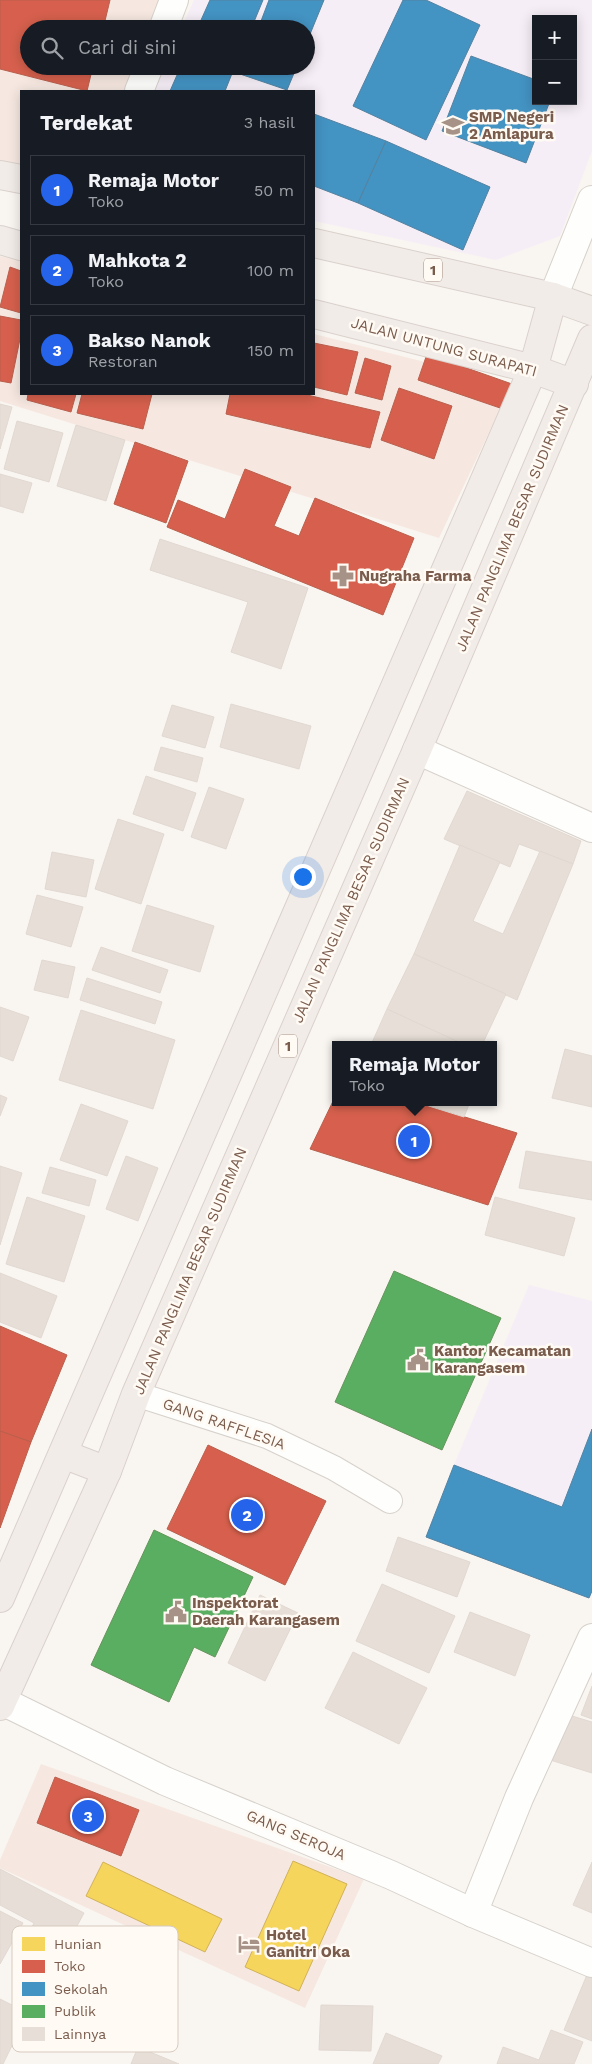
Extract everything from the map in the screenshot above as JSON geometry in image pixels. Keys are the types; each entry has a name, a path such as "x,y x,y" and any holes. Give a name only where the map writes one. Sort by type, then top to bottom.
{"highway":[{"path":"0,175 20,179"},
{"path":"0,240 20,246"},
{"name":"1","path":"315,243 553,297 592,310"},
{"path":"0,1598 533,369 553,297"},
{"name":"JALAN UNTUNG SURAPATI","path":"315,314 533,369 574,384"},
{"name":"JALAN PANGLIMA BESAR SUDIRMAN","path":"1,1704 107,1471 136,1394 417,750 592,339"},
{"path":"63,1454 107,1471"}],"street":[{"path":"166,20 174,0"},
{"path":"140,90 146,75"},
{"path":"553,297 592,200"},
{"path":"417,750 592,828"},
{"path":"473,1913 519,1798 592,1638"},
{"name":"GANG SEROJA","path":"1,1704 165,1781 391,1875 473,1913 592,1963"}],"lane":[{"name":"GANG RAFFLESIA","path":"136,1394 267,1436 334,1468 390,1501"}],"shaded area":[{"path":"0,0 169,0 161,20 20,20 20,75 137,75 131,90 20,90 20,165 0,162"},
{"name":"SMP Negeri 2 Amlapura","path":"194,0 592,0 592,151 560,236 496,260 315,221 315,90 154,90 161,75 315,75 315,20 185,20"},
{"path":"0,256 20,261 20,395 315,395 315,334 512,384 439,538 0,401"},
{"path":"529,1285 592,1301 592,1591 589,1598 426,1537"},
{"name":"Hotel Ganitri Oka","path":"41,1764 364,1879 305,2008 178,1950 178,1926 126,1926 0,1868 0,1860"}],"building: Hunian":[{"path":"293,1861 347,1884 299,1991 245,1967"},
{"path":"103,1862 222,1919 205,1952 178,1939 178,1926 150,1926 86,1896"}],"building: Toko":[{"path":"0,0 110,0 105,20 20,20 20,74 0,69"},
{"path":"24,75 91,75 87,90"},
{"path":"10,267 20,271 20,313 0,307"},
{"path":"0,316 20,320 20,339 11,383 0,381"},
{"path":"315,343 358,352 347,395 315,387"},
{"path":"427,354 512,384 503,409 418,380"},
{"path":"365,358 391,366 382,400 355,393"},
{"path":"399,388 452,406 434,459 381,440"},
{"path":"28,395 76,395 71,412 27,400"},
{"path":"82,395 152,395 143,429 77,413"},
{"path":"230,395 307,395 380,412 370,448 226,414"},
{"path":"135,442 188,461 166,523 114,504"},
{"name":"Nugraha Farma","path":"245,469 291,487 274,526 299,536 315,498 414,538 383,615 167,527 178,500 225,519"},
{"path":"332,1103 332,1106 429,1106 517,1133 488,1205 310,1149"},
{"path":"0,1326 67,1355 31,1442 0,1431"},
{"path":"0,1431 31,1442 0,1528"},
{"path":"208,1445 326,1501 285,1585 167,1529"},
{"path":"55,1777 139,1810 121,1856 37,1823"}],"building: Sekolah":[{"path":"210,0 263,0 255,20 201,20"},
{"path":"269,0 324,0 315,22 315,20 261,20"},
{"path":"403,0 426,0 480,25 426,140 353,106"},
{"path":"471,56 532,79 532,105 548,105 526,163 442,131"},
{"path":"177,75 231,75 225,90 170,90"},
{"path":"243,75 293,75 287,90"},
{"path":"315,114 386,141 358,203 315,186"},
{"path":"386,141 490,187 463,250 358,203"},
{"path":"592,1429 592,1591 589,1598 426,1537 454,1465 562,1507"}],"building: Publik":[{"name":"Kantor Kecamatan Karangasem","path":"394,1271 501,1318 442,1450 335,1402"},
{"name":"Inspektorat Daerah Karangasem","path":"154,1530 253,1577 215,1657 194,1647 169,1702 91,1665"}],"building: Lainnya":[{"path":"0,404 12,407 0,449"},
{"path":"17,421 63,433 49,482 4,469"},
{"path":"76,425 125,440 106,501 57,486"},
{"path":"0,474 32,483 23,513 0,506"},
{"path":"160,539 308,588 281,669 231,652 248,602 150,570"},
{"path":"231,704 311,726 299,769 220,747"},
{"path":"172,705 214,717 205,748 162,736"},
{"path":"161,747 203,758 197,782 154,770"},
{"path":"146,776 196,793 183,831 133,814"},
{"path":"209,787 244,799 226,849 191,837"},
{"path":"467,791 581,841 573,864 519,844 510,867 444,839"},
{"path":"118,819 164,834 141,904 95,889"},
{"path":"460,845 500,862 473,921 503,934 540,851 573,864 517,1000 414,954"},
{"path":"52,852 94,860 86,897 45,889"},
{"path":"37,895 83,907 71,947 26,934"},
{"path":"147,905 214,926 200,972 132,951"},
{"path":"101,947 168,970 160,993 92,970"},
{"path":"414,954 506,994 484,1041 456,1041 387,1009"},
{"path":"42,960 75,967 68,998 34,990"},
{"path":"87,978 162,1002 155,1024 80,1000"},
{"path":"0,1007 29,1017 13,1061 0,1056"},
{"path":"387,1009 456,1041 373,1041"},
{"path":"81,1010 175,1040 153,1109 59,1080"},
{"path":"565,1049 592,1056 592,1107 552,1098"},
{"path":"0,1095 7,1098 0,1116"},
{"path":"81,1104 128,1121 107,1176 60,1160"},
{"path":"429,1106 468,1106 464,1117"},
{"path":"526,1151 592,1162 592,1200 519,1188"},
{"path":"126,1156 158,1168 138,1221 106,1209"},
{"path":"0,1166 22,1173 0,1245"},
{"path":"50,1167 96,1180 89,1206 42,1193"},
{"path":"27,1197 85,1216 64,1282 6,1264"},
{"path":"495,1197 575,1218 564,1256 485,1235"},
{"path":"0,1273 57,1296 41,1338 0,1322"},
{"path":"398,1537 470,1562 457,1597 386,1571"},
{"path":"382,1584 455,1616 429,1673 356,1641"},
{"path":"260,1595 298,1613 265,1681 228,1663"},
{"path":"470,1612 530,1635 515,1676 454,1652"},
{"path":"353,1652 427,1688 399,1744 325,1708"},
{"path":"592,1686 592,1719 581,1715"},
{"path":"562,1713 592,1722 592,1773 547,1759"},
{"path":"592,1862 592,1913 573,1905"},
{"path":"0,1869 84,1913 77,1926 32,1926 34,1923 0,1905"},
{"path":"0,1911 23,1923 21,1926 12,1926 12,1943 0,1964"},
{"path":"589,1970 592,1971 592,2041 564,2030"},
{"path":"0,1999 12,2005 12,2046 3,2064 0,2064"},
{"path":"321,2005 373,2006 371,2051 319,2050"},
{"path":"551,2030 583,2042 574,2064 497,2064 503,2047 539,2060"},
{"path":"386,2033 442,2056 438,2064 373,2064"},
{"path":"136,2052 150,2052 179,2064 131,2064"}],"place":[{"name":"SMP Negeri 2 Amlapura","path":"453,126"},
{"name":"Nugraha Farma","path":"343,576"},
{"name":"Remaja Motor","path":"414,1141"},
{"name":"Kantor Kecamatan Karangasem","path":"418,1360"},
{"name":"Mahkota 2","path":"247,1515"},
{"name":"Inspektorat Daerah Karangasem","path":"176,1612"},
{"name":"Bakso Nanok","path":"88,1816"},
{"name":"Hotel Ganitri Oka","path":"249,1944"}]}
